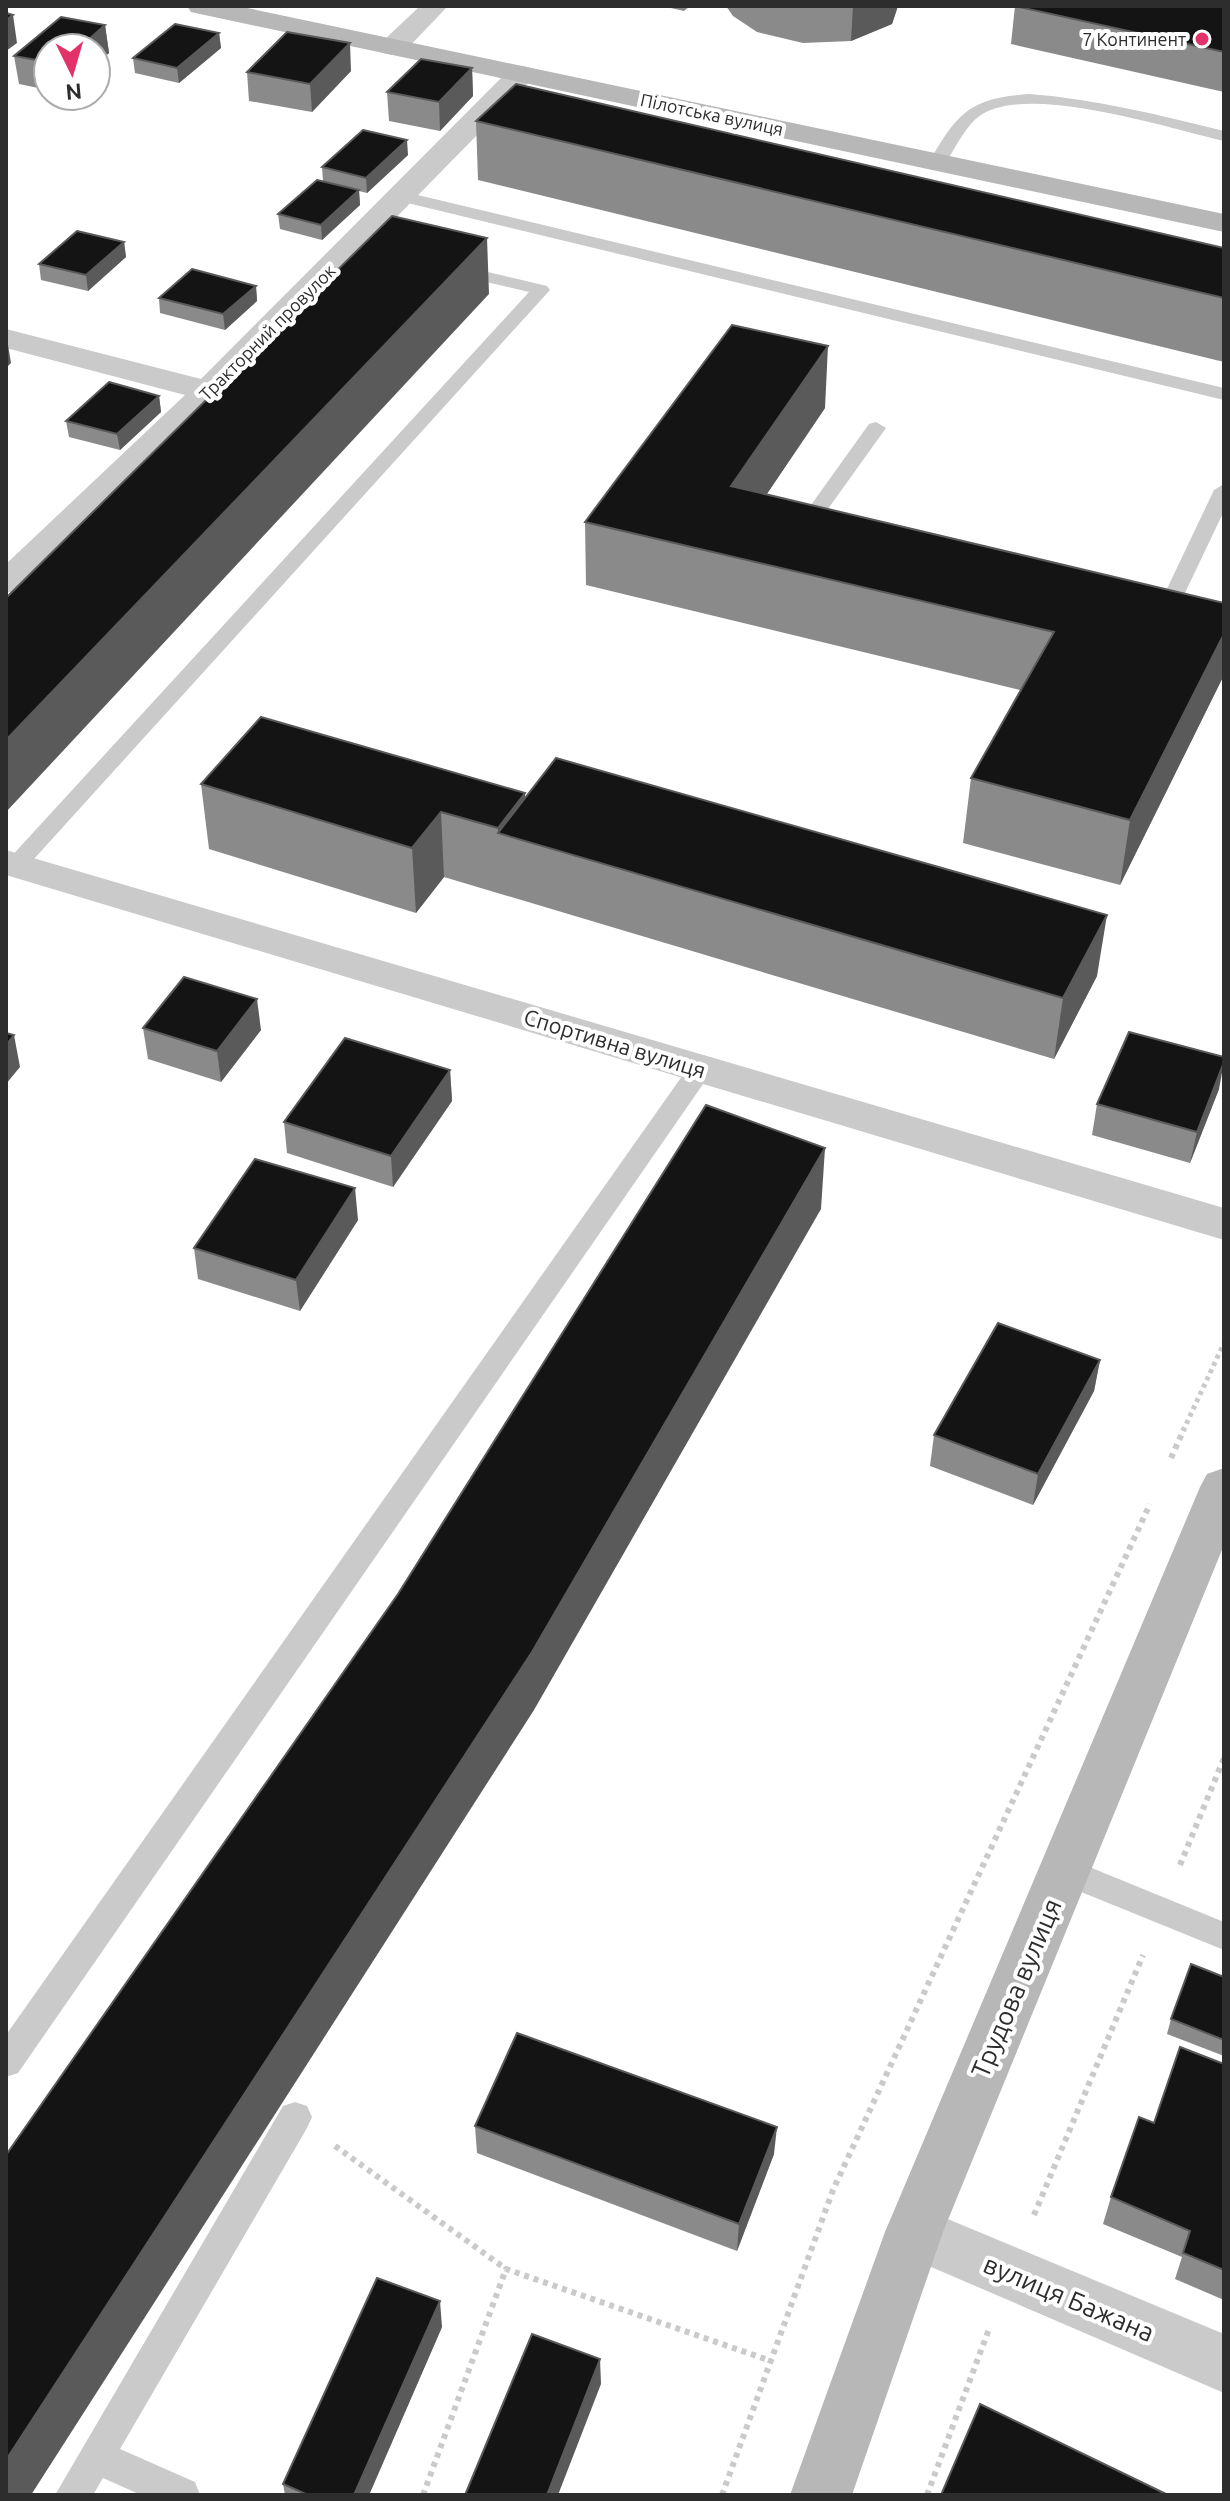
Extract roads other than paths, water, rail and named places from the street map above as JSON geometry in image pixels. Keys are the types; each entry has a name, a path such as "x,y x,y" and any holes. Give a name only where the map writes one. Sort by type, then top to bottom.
{"street":[{"name":"Пілотська вулиця","path":"200,6 1224,223"},
{"path":"393,47 435,6"},
{"name":"Тракторний провулок","path":"6,583 208,391 368,248 401,196 521,74"},
{"path":"6,338 208,391"},
{"name":"Спортивна вулиця","path":"11,864 1224,1224"},
{"name":"Трудова вулиця","path":"821,2495 914,2232 1224,1487"},
{"name":"вулиця Бажана","path":"914,2232 1224,2364"}],"lane":[{"path":"938,162 978,109 1016,98 1053,99 1224,136"},
{"path":"401,196 1224,394"},
{"path":"11,864 541,290 440,265"},
{"path":"833,537 803,530 876,428"},
{"path":"1164,616 1224,490"},
{"path":"6,2062 701,1068"},
{"path":"1065,1871 1224,1936"},
{"path":"73,2495 295,2117"},
{"path":"97,2457 182,2495"}],"place":[{"name":"7 Континент","path":"1202,39"}]}
